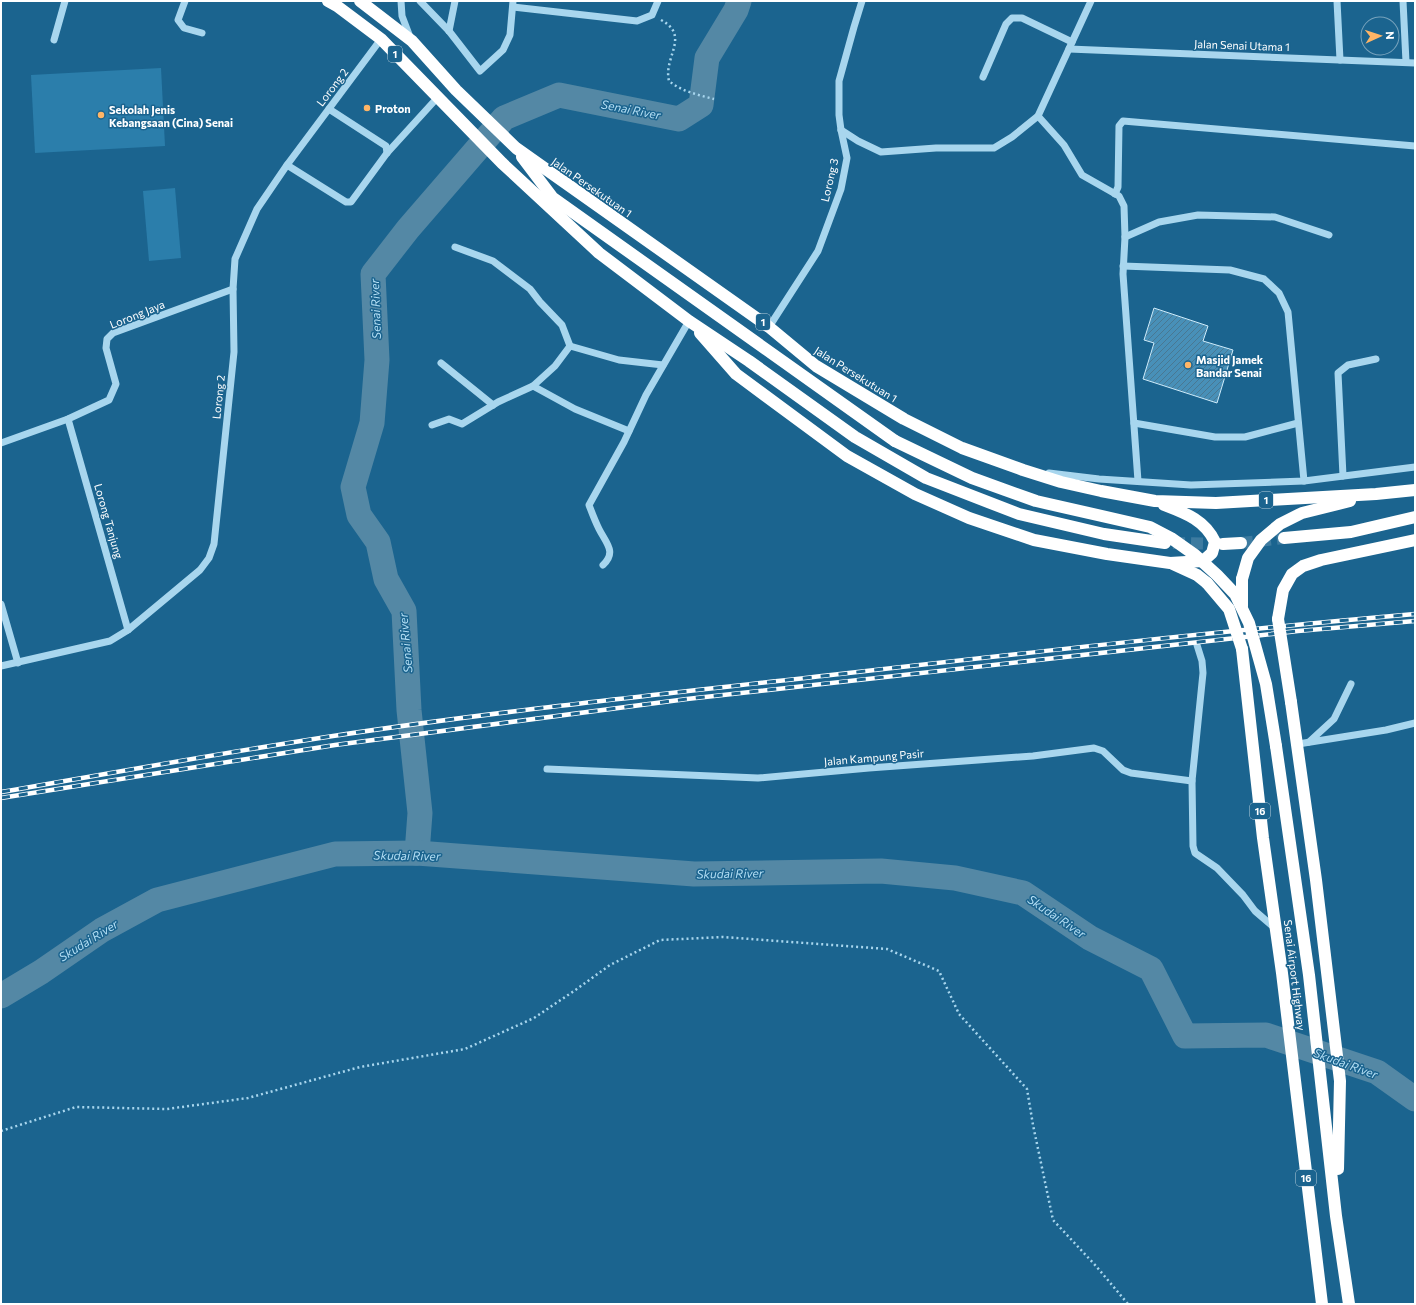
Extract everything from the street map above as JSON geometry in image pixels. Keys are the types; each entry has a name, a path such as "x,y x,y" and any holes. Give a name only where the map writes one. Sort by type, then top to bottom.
{"highway":[{"name":"1","path":"328,1 381,39 502,164 599,253 690,321 749,361 855,437 926,478 1019,514 1104,534 1165,543"},
{"name":"Jalan Persekutuan 1","path":"360,1 412,40 473,108 516,148 769,327 816,366 904,419 962,448 1061,482 1155,501 1216,503 1376,494"},
{"path":"516,148 553,198 895,441 972,478 1036,501 1150,526 1195,555 1235,594 1249,624 1266,684 1276,746 1309,975 1323,1085 1336,1216 1348,1304"},
{"path":"690,321 736,374 847,456 914,494 969,518 1034,540 1107,554 1170,563 1203,561 1212,553 1215,542 1210,532 1201,523 1186,514 1155,501"},
{"name":"1","path":"1376,494 1415,490"},
{"path":"1242,649 1242,579 1248,558 1261,540 1280,524 1302,513 1376,494"},
{"path":"1284,538 1351,532 1415,517"},
{"path":"1336,1216 1340,1081 1303,743 1291,702 1278,619 1283,590 1292,574 1303,566 1321,560 1415,540"},
{"path":"1224,544 1241,543"},
{"path":"1170,563 1197,575 1207,583 1229,609 1242,649"},
{"name":"Senai Airport Highway","path":"1242,649 1263,838 1282,973 1322,1304"}],"street":[{"path":"54,40 65,1"},
{"path":"185,1 178,20 184,28 202,34"},
{"path":"401,1 402,16 412,40"},
{"path":"420,1 449,31 480,71 503,50 510,35 513,4 637,21 652,15 658,1"},
{"path":"449,31 455,1"},
{"name":"Lorong 3","path":"769,327 818,251 841,189 847,158 839,115 839,81 862,1"},
{"path":"841,130 858,141 881,152 936,148 994,148 1012,137 1038,116 1091,1"},
{"path":"1337,1 1340,60"},
{"path":"1403,1 1406,62"},
{"path":"983,77 1006,24 1012,18 1022,18 1072,42"},
{"name":"Lorong 2","path":"1,666 110,641 128,630 200,570 209,558 214,544 234,352 232,289 235,259 257,209 287,165 381,39"},
{"name":"Jalan Senai Utama 1","path":"1069,49 1415,63"},
{"path":"287,165 346,202 351,202 387,153 438,97"},
{"path":"329,109 386,146 387,153"},
{"path":"1038,116 1064,145 1082,175 1119,196 1124,206 1124,266 1138,481"},
{"path":"1115,194 1118,187 1119,126 1123,121 1415,146"},
{"path":"1125,237 1159,222 1198,215 1275,217 1329,235"},
{"path":"455,247 493,261 530,289 540,302 562,324 570,346"},
{"path":"1124,266 1230,270 1264,279 1280,293 1288,312 1304,481"},
{"name":"Lorong Jaya","path":"1,443 68,418 109,400 116,384 106,348 107,340 113,333 232,289"},
{"path":"603,565 609,560 610,550 589,505 629,431 646,395 690,321"},
{"path":"570,346 619,360 663,365"},
{"path":"432,424 449,419 462,424 493,405 532,386 555,366 570,346"},
{"path":"1343,476 1338,373 1348,365 1376,359"},
{"path":"441,363 493,405"},
{"path":"532,386 575,409 629,431"},
{"name":"Lorong Tanjung","path":"68,418 128,630"},
{"path":"1134,423 1215,437 1245,436 1298,423"},
{"path":"1023,470 1099,479 1191,484 1304,481 1415,467"},
{"path":"1,604 18,663"},
{"path":"1197,645 1204,673 1192,781 1194,853 1217,868 1255,911 1276,929"},
{"path":"1303,743 1334,719 1351,684"},
{"path":"1303,743 1386,730 1415,723"},
{"name":"Jalan Kampung Pasir","path":"546,769 758,778 1033,756 1094,748 1104,751 1123,770 1131,774 1192,781"}],"path":[{"path":"652,15 670,25 675,35 674,48 668,72 669,81 674,85 692,93 714,99"},
{"path":"1,1131 76,1107 167,1109 248,1098 360,1067 465,1049 534,1018 574,992 610,964 660,940 723,937 887,949 939,971 959,1014 1027,1089 1053,1220 1096,1266 1128,1304"}],"shaded area":[{"path":"161,68 165,146 35,153 31,75"},
{"path":"175,188 181,258 149,261 143,191"}],"building":[{"name":"Masjid Jamek Bandar Senai","path":"1154,308 1208,326 1203,341 1233,350 1217,403 1143,379 1154,343 1144,340"}],"waterway":[{"name":"Senai River","path":"417,853 420,813 409,710 404,611 386,579 378,542 359,515 353,487 372,423 377,360 373,274 408,229 504,118 559,95 679,119 701,105 707,58 736,10 739,1"},
{"name":"Skudai River","path":"1,996 41,972 102,930 157,900 335,854 417,853 694,874 881,871 955,878 1023,893 1090,938 1151,969 1185,1036 1266,1035 1377,1072 1415,1099"}],"tunnel":[{"path":"1241,543 1284,538"},
{"path":"1173,543 1223,544"}],"railway":[{"path":"1,792 291,743 395,727 519,711 1123,643 1415,614"},
{"path":"1,798 335,745 687,699 1298,631 1415,621"}],"place":[{"name":"Proton","path":"367,108"},
{"name":"Sekolah Jenis Kebangsaan (Cina) Senai","path":"101,115"},
{"name":"Masjid Jamek Bandar Senai","path":"1188,365"}]}
